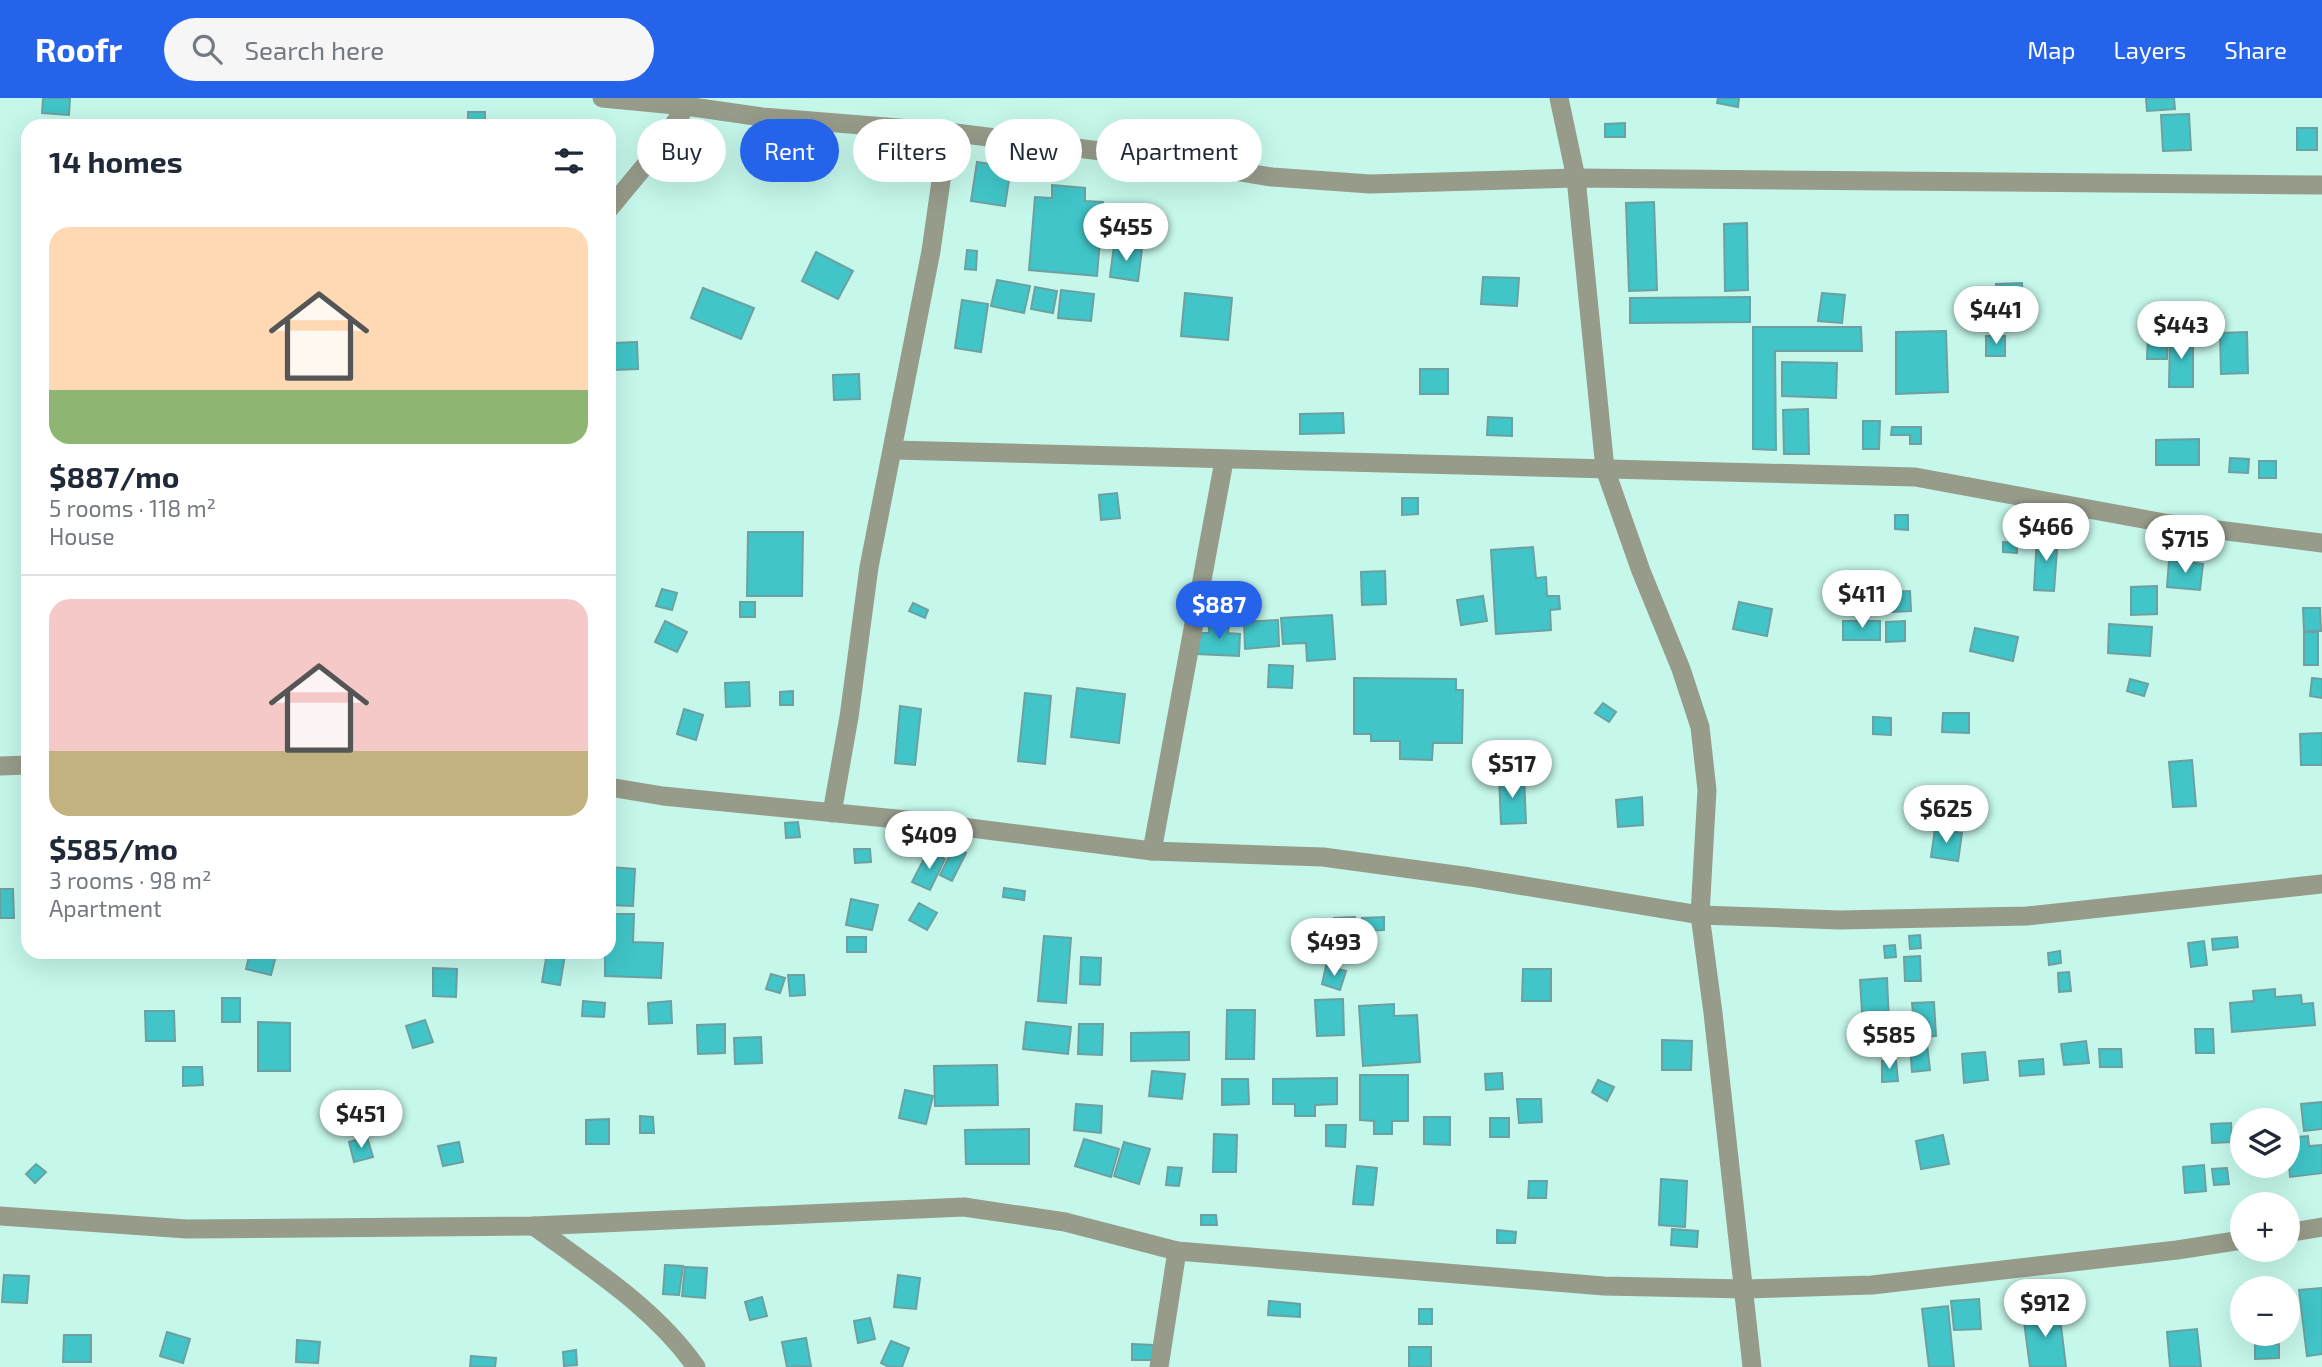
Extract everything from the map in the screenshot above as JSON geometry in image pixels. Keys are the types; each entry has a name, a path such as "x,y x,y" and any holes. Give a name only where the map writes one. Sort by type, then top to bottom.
{"street":[{"path":"602,98 686,106 763,108 853,120"},
{"path":"1559,98 1576,178 1605,469 1641,571 1681,669 1700,727 1707,790 1700,915 1752,1367"},
{"path":"616,201 653,156 686,106"},
{"path":"971,135 1272,177 1358,183 1576,178 2322,185"},
{"path":"832,813 849,717 869,567 894,450 931,251 941,182"},
{"path":"894,450 1915,477 2170,524 2322,543"},
{"path":"1152,851 1224,460"},
{"path":"0,766 21,765"},
{"path":"616,788 663,796 1152,851 1323,857 1470,877 1700,915 1840,920 2027,916 2322,884"},
{"path":"0,1216 187,1229 534,1226 964,1207 1065,1222 1177,1251 1605,1286 1745,1289 1872,1285 2230,1242"},
{"path":"534,1226 614,1285 680,1344 696,1367"},
{"path":"2300,1231 2322,1227"},
{"path":"1159,1367 1177,1251"}],"building":[{"path":"43,98 70,98 69,115 42,113"},
{"path":"1718,98 1739,98 1738,107 1717,103"},
{"path":"2146,98 2174,98 2175,109 2147,111"},
{"path":"468,112 485,112 485,119 468,119"},
{"path":"2189,114 2191,150 2163,151 2161,115"},
{"path":"1625,123 1625,137 1605,137 1605,124"},
{"path":"2297,128 2317,128 2317,150 2297,150"},
{"path":"977,162 985,163 985,182 1009,182 1005,206 971,201"},
{"path":"1052,185 1085,188 1085,201 1103,202 1097,276 1029,270 1035,197 1052,198"},
{"path":"1654,202 1657,290 1629,291 1626,203"},
{"path":"1747,223 1748,290 1725,291 1724,224"},
{"path":"1114,245 1142,249 1138,281 1110,277"},
{"path":"967,250 977,251 976,270 965,269"},
{"path":"816,252 853,271 838,299 802,281"},
{"path":"1483,277 1519,278 1517,306 1481,304"},
{"path":"997,280 1030,286 1024,313 991,306"},
{"path":"2022,283 2023,318 1997,319 1996,284"},
{"path":"1035,287 1057,291 1053,313 1031,309"},
{"path":"703,288 754,308 741,339 691,318"},
{"path":"1061,290 1094,294 1091,321 1058,318"},
{"path":"1185,293 1232,298 1228,340 1181,336"},
{"path":"1822,293 1845,295 1842,323 1818,321"},
{"path":"1750,297 1750,322 1630,323 1630,298"},
{"path":"962,300 988,304 981,352 955,348"},
{"path":"1969,303 1994,305 1993,321 1968,320"},
{"path":"1753,327 1861,327 1862,351 1775,351 1776,450 1753,449"},
{"path":"1946,331 1948,392 1896,394 1896,332"},
{"path":"2247,332 2248,373 2221,374 2220,333"},
{"path":"2148,333 2168,333 2167,359 2147,359"},
{"path":"2170,334 2193,334 2193,387 2169,387"},
{"path":"1986,336 2005,336 2005,356 1986,356"},
{"path":"637,342 638,369 616,370 616,343"},
{"path":"1782,362 1837,363 1836,398 1782,396"},
{"path":"1420,369 1448,369 1448,394 1420,394"},
{"path":"859,374 860,399 834,400 833,375"},
{"path":"1808,409 1809,454 1784,454 1783,410"},
{"path":"1343,413 1344,433 1300,434 1300,414"},
{"path":"1488,417 1512,418 1512,436 1487,435"},
{"path":"1863,421 1880,421 1879,449 1863,449"},
{"path":"1892,427 1921,427 1921,444 1910,444 1910,435 1891,435"},
{"path":"2199,439 2199,465 2156,465 2156,440"},
{"path":"2230,458 2249,459 2248,473 2229,472"},
{"path":"2259,461 2276,461 2276,478 2259,478"},
{"path":"1117,493 1120,518 1101,520 1099,495"},
{"path":"1402,498 1418,498 1418,514 1402,515"},
{"path":"1895,515 1908,515 1908,530 1895,529"},
{"path":"748,532 803,532 802,596 747,596"},
{"path":"2037,535 2058,536 2054,591 2034,590"},
{"path":"2003,542 2017,543 2017,553 2003,552"},
{"path":"1533,547 1536,578 1546,577 1547,596 1559,596 1560,609 1550,610 1551,630 1496,634 1491,550"},
{"path":"2169,560 2203,564 2200,590 2167,587"},
{"path":"1385,571 1386,604 1362,605 1361,572"},
{"path":"2157,586 2157,614 2131,615 2131,587"},
{"path":"662,589 677,593 672,610 656,606"},
{"path":"1910,591 1911,611 1891,612 1891,592"},
{"path":"1483,596 1487,621 1461,625 1457,600"},
{"path":"740,602 755,602 755,617 740,617"},
{"path":"1739,602 1772,609 1767,636 1733,629"},
{"path":"913,603 928,610 925,618 909,611"},
{"path":"2303,608 2320,608 2321,631 2304,631"},
{"path":"1332,615 1335,659 1307,661 1306,643 1283,644 1281,618"},
{"path":"1278,620 1279,646 1245,649 1244,622"},
{"path":"665,621 687,632 677,652 655,642"},
{"path":"1843,621 1880,621 1880,640 1843,640"},
{"path":"1905,621 1905,641 1886,642 1886,622"},
{"path":"1209,623 1229,624 1228,633 1240,634 1239,656 1197,654 1198,633 1209,633"},
{"path":"2109,624 2152,627 2150,656 2108,653"},
{"path":"1975,628 2018,637 2013,661 1970,651"},
{"path":"2304,632 2318,632 2318,665 2304,665"},
{"path":"1269,665 1293,666 1292,688 1268,687"},
{"path":"1354,678 1456,679 1456,690 1463,690 1462,743 1433,743 1432,760 1400,759 1400,741 1371,741 1371,734 1354,734"},
{"path":"2312,678 2322,679 2322,698 2310,696"},
{"path":"2130,679 2148,684 2144,696 2127,691"},
{"path":"749,682 750,706 726,707 725,683"},
{"path":"1077,688 1125,694 1119,743 1071,737"},
{"path":"793,691 793,705 780,705 780,692"},
{"path":"1025,693 1051,696 1045,764 1018,761"},
{"path":"1603,703 1616,712 1609,722 1595,713"},
{"path":"900,706 921,709 915,765 895,763"},
{"path":"684,709 703,715 696,740 677,734"},
{"path":"1943,713 1969,713 1969,733 1942,732"},
{"path":"1873,717 1891,718 1891,735 1873,734"},
{"path":"2322,733 2322,765 2301,765 2300,734"},
{"path":"2192,760 2196,806 2173,807 2169,762"},
{"path":"1524,775 1526,823 1501,824 1499,776"},
{"path":"1642,797 1643,825 1618,827 1616,800"},
{"path":"798,822 800,837 786,838 785,823"},
{"path":"1935,829 1962,833 1958,861 1931,857"},
{"path":"954,847 966,853 952,881 940,875"},
{"path":"854,849 870,849 871,862 855,863"},
{"path":"928,851 945,859 930,890 912,882"},
{"path":"616,868 635,869 633,906 616,905"},
{"path":"1004,888 1025,891 1024,900 1003,897"},
{"path":"0,889 13,889 14,918 0,918"},
{"path":"851,899 878,905 872,930 846,925"},
{"path":"919,903 937,913 927,930 909,920"},
{"path":"616,914 634,914 633,942 663,943 661,978 605,976 605,959 616,959"},
{"path":"1355,917 1355,929 1335,930 1334,918"},
{"path":"1384,917 1384,930 1363,931 1362,918"},
{"path":"1920,935 1921,948 1910,949 1909,936"},
{"path":"1044,936 1071,938 1066,1003 1038,1001"},
{"path":"847,937 866,937 866,952 847,952"},
{"path":"2237,937 2238,947 2213,950 2212,939"},
{"path":"2204,941 2207,965 2191,967 2188,943"},
{"path":"1895,945 1896,957 1885,958 1884,946"},
{"path":"2060,951 2061,963 2049,965 2048,953"},
{"path":"1920,956 1921,981 1905,981 1904,957"},
{"path":"1081,957 1101,958 1100,985 1080,984"},
{"path":"248,959 275,959 271,975 246,969"},
{"path":"546,959 564,959 560,985 542,982"},
{"path":"1326,966 1346,971 1340,990 1322,984"},
{"path":"433,968 457,969 456,997 433,996"},
{"path":"1523,969 1551,969 1551,1001 1522,1001"},
{"path":"2069,972 2071,991 2059,992 2058,973"},
{"path":"771,974 785,978 780,993 766,989"},
{"path":"788,975 804,975 805,995 790,996"},
{"path":"1887,978 1890,1044 1864,1045 1860,980"},
{"path":"2275,989 2275,997 2301,995 2302,1004 2313,1003 2315,1025 2232,1032 2230,1003 2254,1001 2253,991"},
{"path":"222,998 240,998 240,1022 222,1022"},
{"path":"1343,999 1344,1035 1317,1036 1315,1000"},
{"path":"583,1001 605,1003 604,1017 582,1016"},
{"path":"671,1001 672,1023 649,1024 648,1003"},
{"path":"1934,1002 1936,1036 1915,1037 1912,1003"},
{"path":"1394,1004 1394,1016 1417,1015 1420,1062 1363,1066 1359,1006"},
{"path":"1227,1010 1255,1010 1254,1059 1226,1059"},
{"path":"145,1011 174,1011 175,1041 146,1041"},
{"path":"425,1020 433,1042 413,1048 406,1026"},
{"path":"258,1022 290,1023 290,1071 258,1071"},
{"path":"1026,1022 1071,1027 1068,1054 1023,1049"},
{"path":"725,1024 725,1053 698,1054 697,1025"},
{"path":"1079,1024 1103,1024 1102,1055 1078,1054"},
{"path":"2195,1029 2213,1029 2214,1053 2196,1053"},
{"path":"1189,1032 1189,1060 1131,1061 1131,1033"},
{"path":"761,1037 762,1063 735,1064 734,1038"},
{"path":"1662,1040 1692,1041 1691,1070 1662,1070"},
{"path":"2086,1041 2089,1063 2064,1065 2061,1044"},
{"path":"1927,1044 1930,1070 1912,1072 1910,1046"},
{"path":"2099,1049 2121,1049 2122,1067 2100,1067"},
{"path":"1985,1052 1988,1080 1964,1083 1962,1054"},
{"path":"2043,1059 2044,1074 2020,1076 2019,1061"},
{"path":"1882,1061 1896,1061 1898,1081 1882,1082"},
{"path":"997,1065 998,1105 935,1106 934,1066"},
{"path":"183,1067 202,1067 203,1085 183,1086"},
{"path":"1152,1071 1185,1074 1182,1099 1149,1096"},
{"path":"1502,1073 1503,1089 1486,1090 1485,1074"},
{"path":"1360,1075 1408,1075 1408,1121 1392,1121 1392,1134 1374,1134 1374,1121 1360,1120"},
{"path":"1337,1078 1337,1104 1315,1105 1315,1116 1295,1116 1295,1104 1273,1104 1273,1079"},
{"path":"1222,1079 1248,1079 1249,1104 1222,1105"},
{"path":"1598,1080 1614,1087 1607,1101 1592,1092"},
{"path":"905,1090 933,1096 926,1124 899,1118"},
{"path":"1517,1099 1541,1099 1542,1122 1519,1123"},
{"path":"2322,1102 2322,1129 2304,1131 2301,1104"},
{"path":"1076,1104 1102,1106 1101,1133 1074,1130"},
{"path":"640,1116 653,1117 654,1133 640,1133"},
{"path":"1424,1117 1450,1117 1450,1145 1424,1144"},
{"path":"1490,1118 1509,1118 1509,1137 1490,1137"},
{"path":"609,1119 609,1144 586,1144 586,1120"},
{"path":"2230,1123 2230,1142 2212,1143 2211,1124"},
{"path":"1326,1125 1346,1125 1345,1147 1326,1146"},
{"path":"1029,1129 1029,1164 966,1164 965,1130"},
{"path":"1214,1134 1237,1135 1236,1172 1213,1172"},
{"path":"1943,1135 1949,1164 1921,1169 1916,1141"},
{"path":"2308,1136 2309,1146 2322,1145 2322,1173 2300,1176 2300,1137"},
{"path":"367,1137 373,1157 354,1162 349,1142"},
{"path":"1084,1139 1119,1149 1111,1177 1075,1166"},
{"path":"459,1142 463,1162 443,1166 438,1146"},
{"path":"1124,1142 1150,1149 1139,1184 1114,1176"},
{"path":"36,1164 46,1172 35,1183 26,1174"},
{"path":"2204,1165 2206,1191 2185,1193 2183,1167"},
{"path":"1357,1166 1377,1168 1373,1205 1353,1204"},
{"path":"1168,1167 1182,1168 1179,1186 1166,1185"},
{"path":"2227,1168 2229,1184 2214,1185 2212,1169"},
{"path":"1661,1179 1687,1181 1685,1227 1659,1225"},
{"path":"1529,1181 1547,1181 1546,1198 1528,1198"},
{"path":"1201,1215 1216,1215 1217,1225 1201,1225"},
{"path":"1672,1229 1698,1231 1697,1247 1671,1245"},
{"path":"1497,1230 1516,1232 1515,1243 1497,1243"},
{"path":"665,1265 683,1266 679,1295 663,1294"},
{"path":"685,1267 707,1268 705,1298 682,1296"},
{"path":"4,1275 29,1276 27,1303 2,1302"},
{"path":"898,1275 920,1278 916,1309 894,1307"},
{"path":"2322,1288 2322,1354 2307,1356 2300,1290"},
{"path":"762,1297 767,1316 750,1320 745,1302"},
{"path":"1979,1299 1981,1329 1954,1330 1951,1301"},
{"path":"1269,1301 1300,1304 1300,1317 1268,1315"},
{"path":"1948,1306 1954,1367 1929,1367 1922,1309"},
{"path":"1419,1309 1432,1309 1432,1324 1419,1324"},
{"path":"2059,1309 2066,1367 2030,1367 2023,1314"},
{"path":"870,1318 875,1339 858,1343 854,1321"},
{"path":"2197,1329 2201,1367 2170,1367 2167,1332"},
{"path":"167,1332 190,1339 183,1363 160,1356"},
{"path":"64,1335 91,1335 91,1362 63,1362"},
{"path":"806,1338 811,1366 787,1367 782,1342"},
{"path":"297,1340 320,1342 318,1363 296,1362"},
{"path":"891,1341 909,1348 902,1367 889,1367 881,1363"},
{"path":"1132,1344 1154,1345 1155,1360 1132,1360"},
{"path":"2255,1346 2279,1346 2279,1358 2255,1359"},
{"path":"1409,1347 1431,1347 1431,1367 1409,1367"},
{"path":"576,1350 577,1365 564,1366 563,1352"},
{"path":"471,1356 496,1358 495,1367 470,1367"}]}
